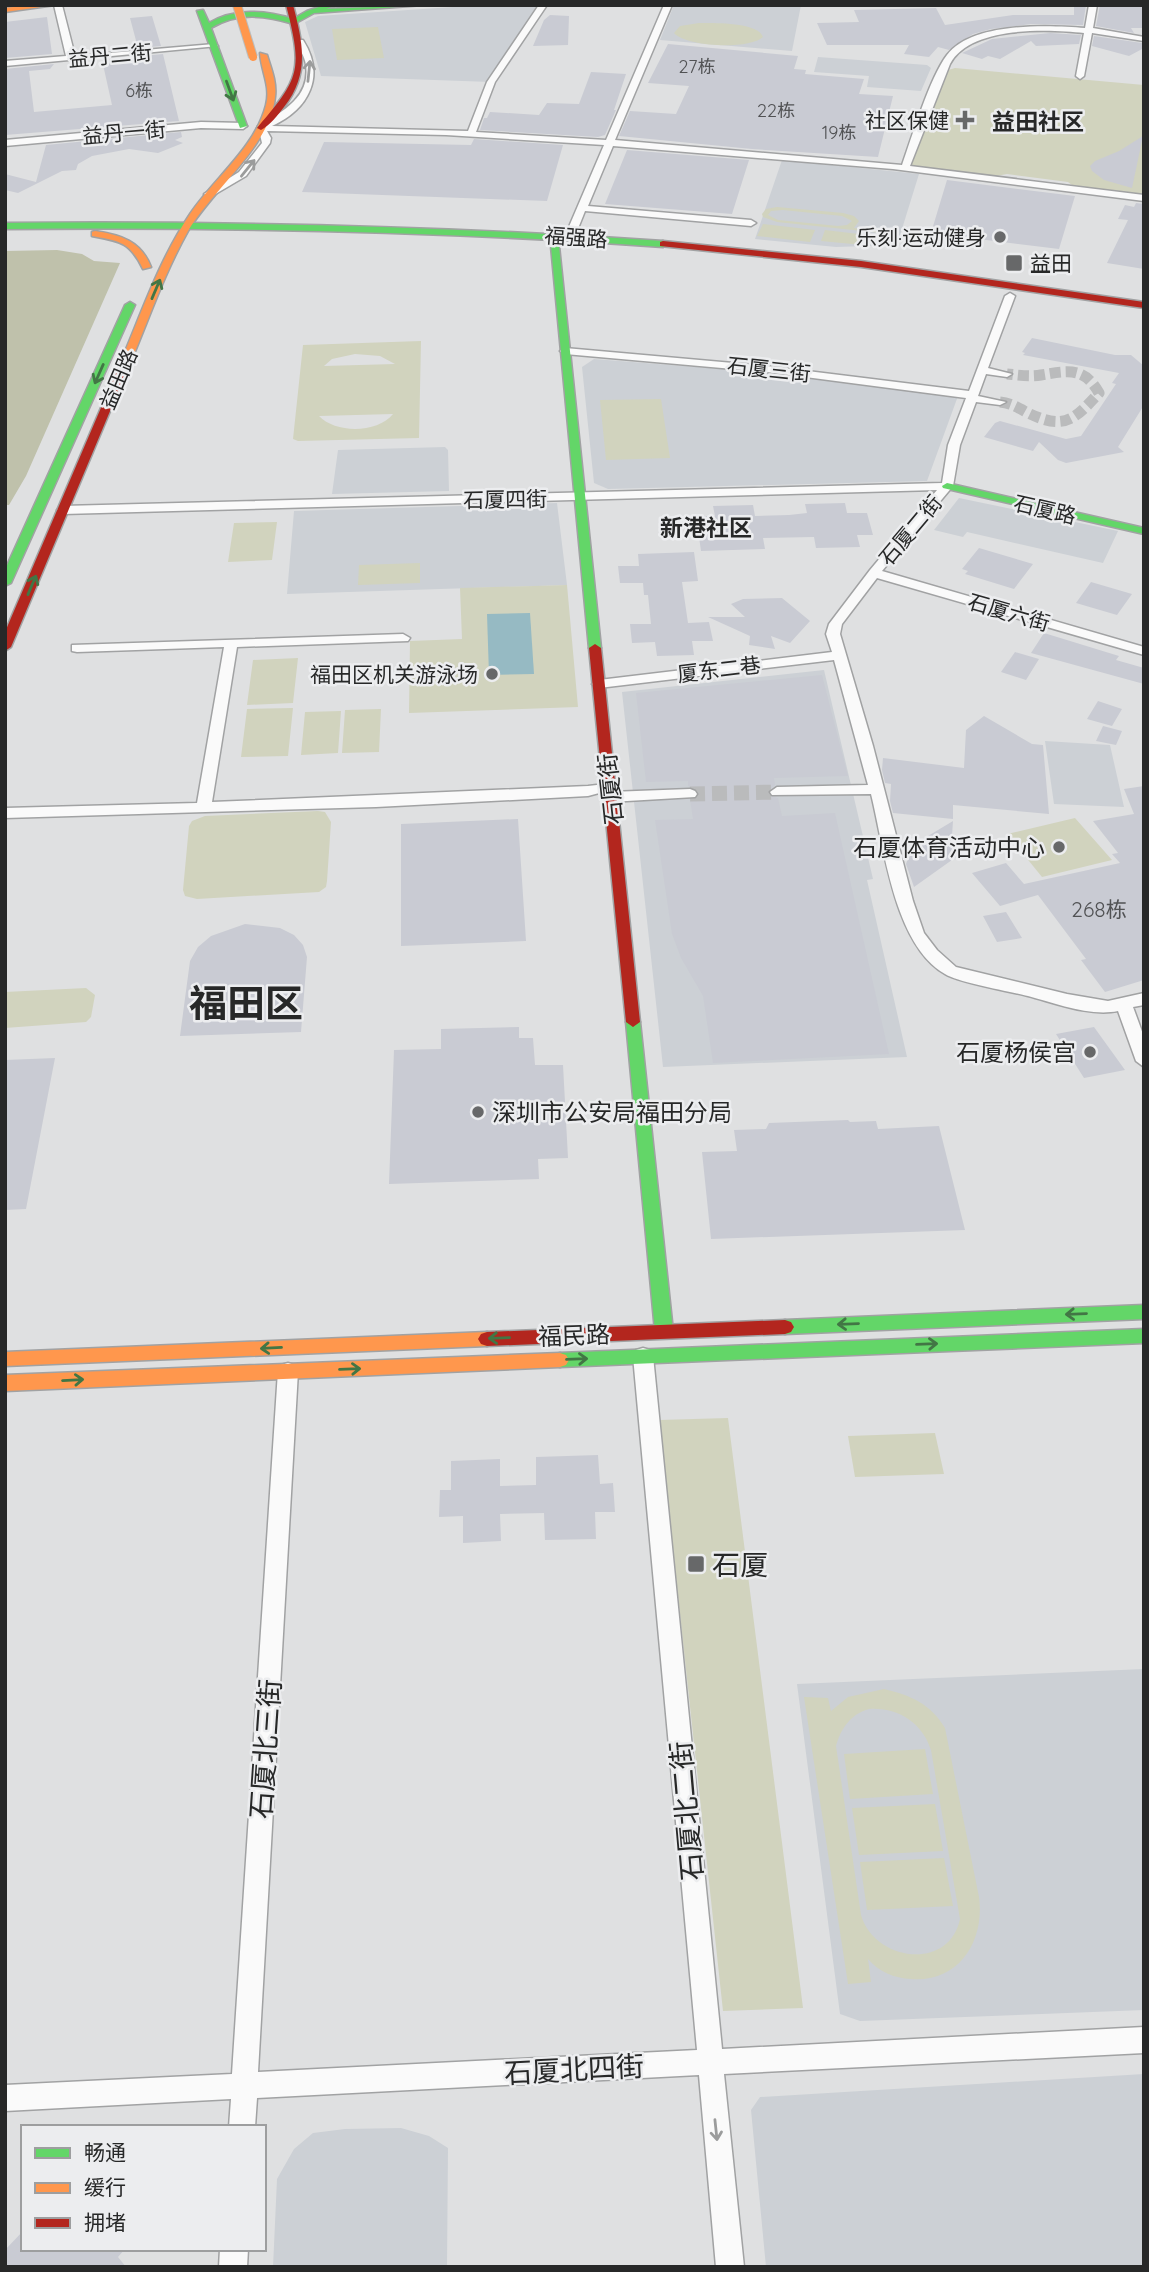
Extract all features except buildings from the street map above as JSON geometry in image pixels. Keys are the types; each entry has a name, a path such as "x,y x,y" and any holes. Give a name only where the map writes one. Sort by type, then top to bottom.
{"main road":[{"path":"5,10 52,5"},
{"name":"益田路","path":"237,5 272,85 272,97 261,128"},
{"path":"196,8 245,5"},
{"name":"益田路","path":"228,144 257,103 258,56 245,5"},
{"path":"196,8 288,5"},
{"name":"益田路","path":"5,583 162,230 280,110 295,83 300,42 288,5"},
{"path":"207,27 215,20 267,15 287,18 294,22 309,12 333,5"},
{"path":"309,12 420,5"},
{"path":"196,8 207,27 243,126"},
{"path":"202,190 221,214 266,229"},
{"name":"益田路","path":"5,648 168,262 202,190"},
{"path":"91,229 131,219 162,230"},
{"name":"福强路","path":"5,226 162,230 416,227 570,236 884,266 1144,305"},
{"path":"91,229 132,243 145,257 141,279"},
{"name":"福强路","path":"5,235 91,229"},
{"path":"168,262 176,254 204,242 266,229"},
{"name":"福强路","path":"266,229 555,246 773,266 1144,316"},
{"name":"石厦街","path":"555,246 664,1331"},
{"name":"石厦路","path":"947,486 1144,531"},
{"name":"福民路","path":"5,1359 1144,1312"},
{"name":"福民路","path":"5,1383 1144,1336"}],"street":[{"path":"58,5 71,58"},
{"path":"471,134 491,82 543,5"},
{"path":"570,236 668,5"},
{"path":"1080,76 1093,5"},
{"path":"905,168 948,60 955,51 974,41 1003,33 1050,29 1089,30 1144,39"},
{"name":"益丹二街","path":"5,64 214,46"},
{"name":"益丹一街","path":"5,143 201,125 243,126"},
{"path":"261,128 471,134 609,144 905,168 1144,198"},
{"path":"582,208 751,223"},
{"path":"947,486 954,444 1010,296"},
{"name":"石厦三街","path":"565,351 767,369 1000,402"},
{"path":"982,370 1007,374"},
{"name":"石厦四街","path":"63,510 947,486"},
{"name":"石厦二街","path":"947,486 874,573 836,624 834,639 913,926 922,942 947,969 1108,1007 1144,999"},
{"name":"石厦六街","path":"874,573 1144,651"},
{"path":"77,648 403,638"},
{"path":"204,807 231,643"},
{"name":"厦东二巷","path":"599,684 838,655"},
{"path":"777,792 876,789"},
{"path":"5,813 552,794 599,790 690,794"},
{"path":"1124,1005 1144,1061"},
{"name":"石厦北二街","path":"643,1356 730,2267"},
{"name":"石厦北三街","path":"242,2125 288,1371"},
{"name":"石厦北四街","path":"5,2098 1144,2040"}],"shaded area":[{"path":"483,5 543,5 491,82 321,76 305,22 318,16"},
{"path":"674,5 801,5 792,51 660,40"},
{"path":"818,57 927,65 931,68 921,91 867,87 869,76 814,72"},
{"path":"782,160 919,174 897,245 836,247 755,239"},
{"path":"594,359 759,372 958,396 927,481 608,489 594,483 582,367"},
{"path":"445,447 448,450 449,491 332,494 338,450"},
{"path":"959,498 1118,531 1103,563 967,532 963,537 934,530"},
{"path":"557,503 567,585 287,594 294,511"},
{"path":"824,670 873,879 867,880 907,1057 663,1067 622,692"},
{"path":"1045,741 1110,745 1124,807 1054,804"},
{"path":"1144,1669 1144,2010 860,2021 840,2014 797,1684"},
{"path":"1144,2074 1144,2267 766,2267 751,2110 760,2097"},
{"path":"401,2128 429,2136 448,2148 447,2267 273,2267 277,2179 294,2149 313,2133 345,2129"}],"green space":[{"path":"699,23 745,26 753,28 763,37 745,44 718,45 691,41 674,33 680,26"},
{"path":"378,27 384,58 337,60 332,29"},
{"path":"955,68 1144,85 1144,198 1076,188 1068,182 1007,174 991,177 913,166 908,163 945,71"},
{"path":"777,207 843,213 854,216 859,221 854,228 891,231 891,234 777,222 763,217 766,209","holes":["783,210 842,216 852,221 838,226 778,220 768,215 771,211"]},
{"path":"763,224 815,230 810,242 757,236"},
{"path":"825,230 867,235 863,245 821,241"},
{"path":"57,250 82,254 94,261 120,263 26,476 9,505 5,505 5,251"},
{"path":"421,341 419,438 293,439 303,345","holes":["355,354 380,356 395,364 324,366 332,359","393,414 378,425 357,429 336,426 319,416"]},
{"path":"661,399 670,458 606,460 600,400"},
{"path":"277,522 272,560 228,562 234,523"},
{"path":"420,563 420,583 358,585 359,565"},
{"name":"福田区机关游泳场","path":"567,585 578,707 409,713 410,641 462,639 460,588"},
{"path":"298,658 293,703 247,705 253,660"},
{"path":"293,708 288,756 241,757 247,709"},
{"path":"381,709 379,752 342,753 345,710"},
{"path":"341,711 338,753 301,755 305,712"},
{"path":"325,812 331,822 326,887 319,892 197,899 185,896 183,890 189,826 192,821 205,816"},
{"name":"石厦体育活动中心","path":"1075,818 1112,860 1042,877 1007,834"},
{"path":"86,988 95,995 91,1017 86,1022 5,1028 5,992"},
{"path":"728,1418 803,2008 723,2011 659,1420"},
{"path":"935,1433 944,1474 855,1477 848,1436"},
{"path":"884,1689 903,1694 926,1707 945,1728 980,1913 973,1943 965,1956 943,1974 928,1978 899,1977 882,1971 868,1959 871,1982 848,1984 804,1697 828,1698 831,1711 848,1697","holes":["879,1709 899,1714 915,1724 931,1750 960,1919 953,1936 942,1947 927,1953 911,1954 880,1942 869,1931 861,1915 836,1746 841,1733 852,1718 863,1711"]},
{"path":"925,1749 933,1794 850,1799 844,1754"},
{"path":"935,1804 943,1851 859,1855 852,1808"},
{"path":"944,1858 953,1906 867,1910 860,1862"}],"water":[{"name":"福田区机关游泳场","path":"530,613 534,674 489,675 487,614"}],"tunnel":[{"path":"1000,402 1039,418 1059,421 1075,416 1099,393 1087,378 1074,372 1033,376 1007,374"},
{"path":"690,794 777,792"}],"traffic: fast":[{"path":"207,27 216,21 249,14 273,16 294,22 309,12 333,5"},
{"path":"317,12 420,5"},
{"path":"201,11 243,126"},
{"path":"5,226 334,228 663,244"},
{"path":"555,246 595,648"},
{"path":"5,583 130,305"},
{"path":"947,486 1144,531"},
{"path":"633,1022 664,1331"},
{"path":"785,1327 1144,1312"},
{"path":"560,1360 1144,1336"}],"traffic: slow":[{"path":"5,10 52,5"},
{"path":"237,5 253,57"},
{"path":"129,354 175,246 195,213 245,151 268,112 272,90 263,55"},
{"path":"95,234 127,242 139,251 146,267"},
{"path":"5,1359 487,1339"},
{"path":"5,1383 560,1360"}],"traffic: jam":[{"path":"261,128 287,98 299,71 298,43 289,5"},
{"path":"663,244 861,264 1144,305"},
{"path":"5,647 129,354"},
{"path":"595,648 633,1022"},
{"path":"487,1339 785,1327"}],"place":[{"name":"社区保健","path":"965,120"},
{"name":"乐刻·运动健身","path":"1000,237"},
{"name":"益田","path":"1014,263"},
{"name":"福田区机关游泳场","path":"492,674"},
{"name":"石厦体育活动中心","path":"1059,847"},
{"name":"石厦杨侯宫","path":"1090,1052"},
{"name":"深圳市公安局福田分局","path":"478,1112"},
{"name":"石厦","path":"696,1564"}],"district":[{"name":"益田社区","path":"1038,121"},
{"name":"新港社区","path":"706,527"},
{"name":"福田区","path":"246,1003"}]}
